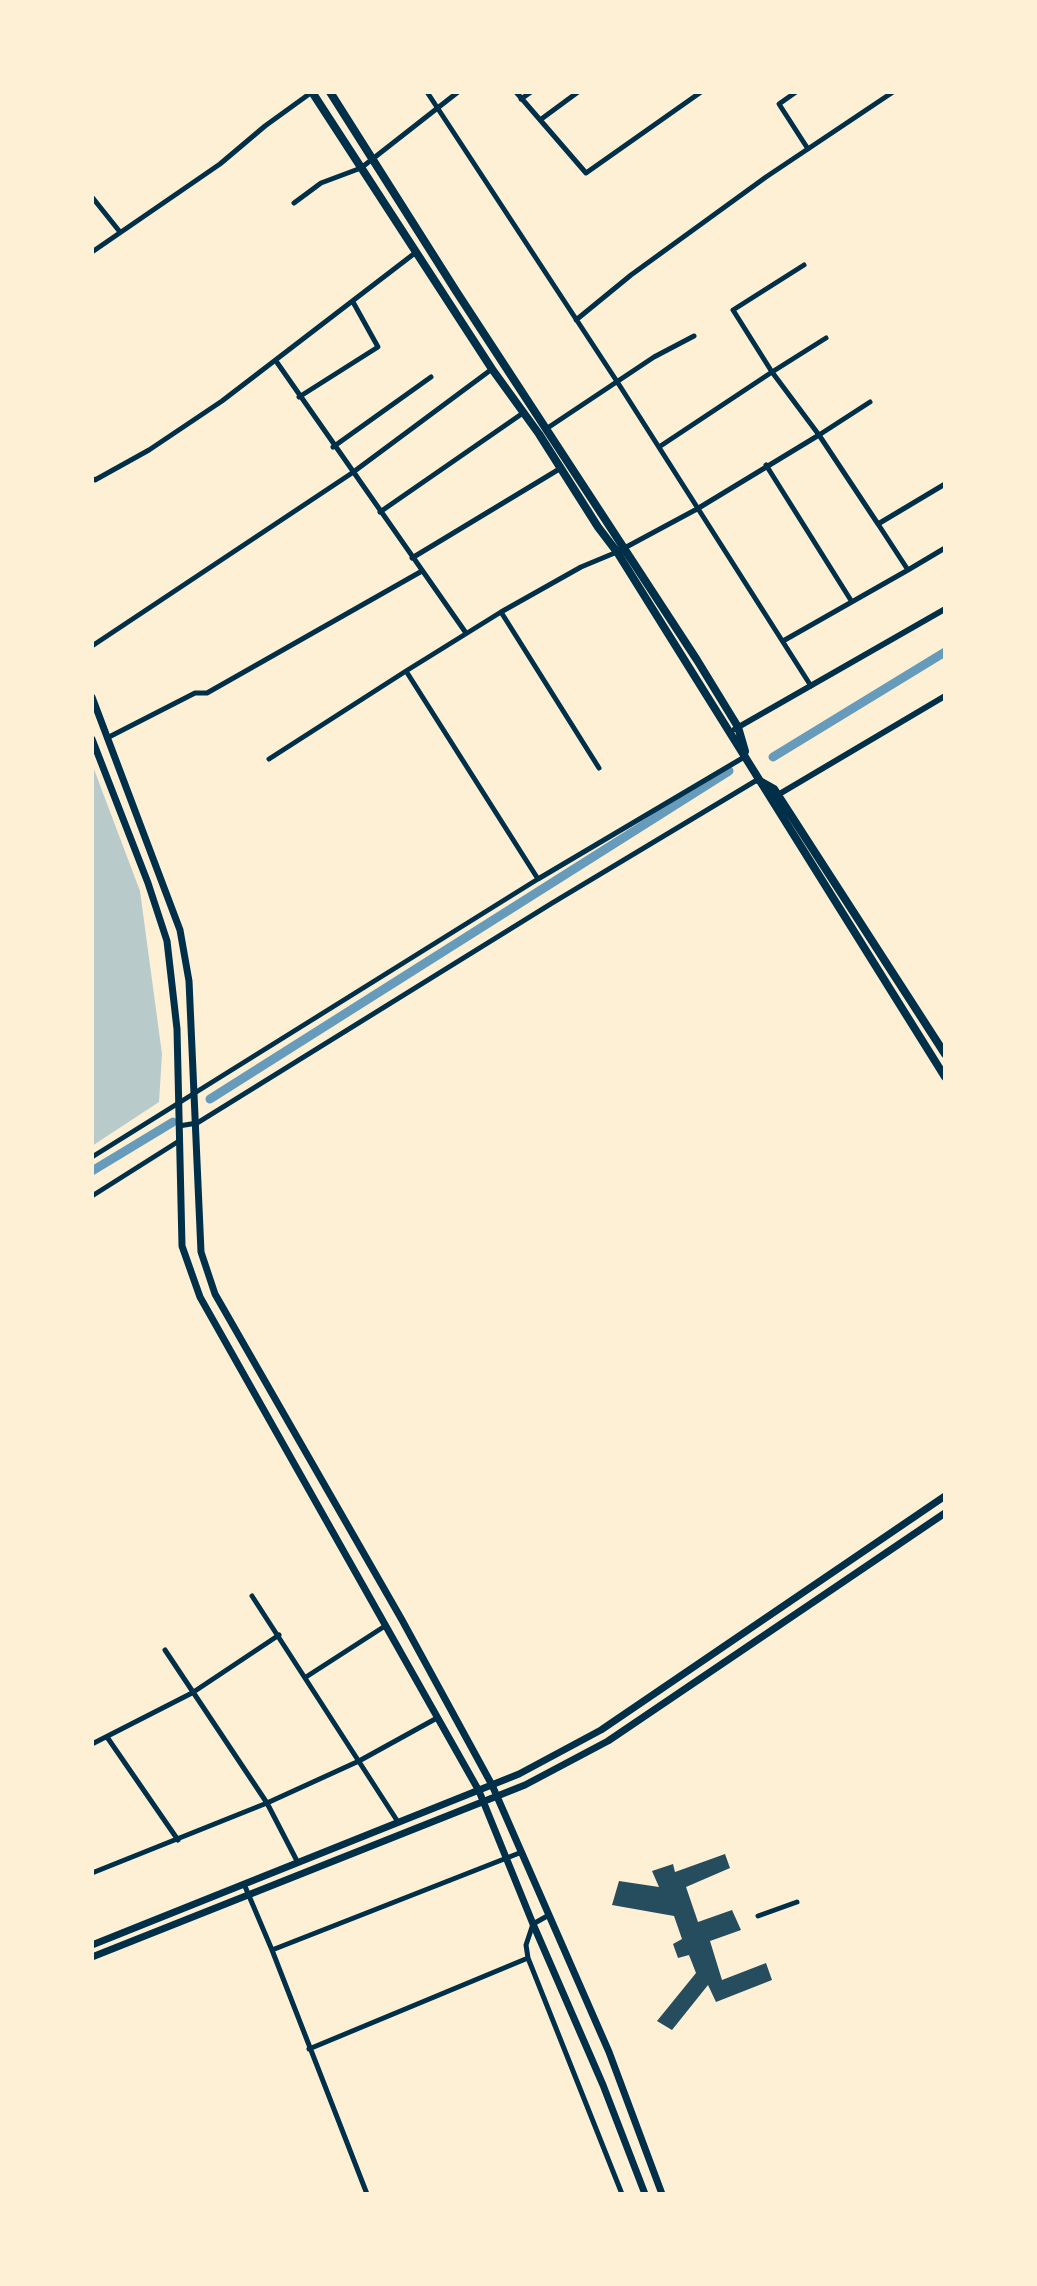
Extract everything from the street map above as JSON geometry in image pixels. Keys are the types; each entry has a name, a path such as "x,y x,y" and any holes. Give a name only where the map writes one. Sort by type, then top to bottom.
{"highway":[{"path":"312,92 492,369 523,413 543,431 561,468 598,527 621,550 728,732 746,755"},
{"path":"330,92 543,431 738,727 757,780 774,797 945,1054"},
{"path":"774,797 945,1077"}],"main road":[{"path":"92,697 180,930 189,981 201,1252 215,1294 402,1620 492,1785 609,2052 662,2194"},
{"path":"92,739 167,941 177,1029 182,1246 200,1297 479,1791 645,2194"},
{"path":"92,1945 479,1791 601,1730 945,1496"},
{"path":"92,1957 497,1797 608,1741 945,1513"}],"street":[{"path":"92,252 220,164 312,92"},
{"path":"427,92 618,383 811,686"},
{"path":"294,203 321,183 361,168 458,92"},
{"path":"516,92 586,173 701,92"},
{"path":"521,99 531,92"},
{"path":"540,120 578,92"},
{"path":"796,92 779,104 808,149"},
{"path":"576,320 631,275 893,92"},
{"path":"92,197 120,232"},
{"path":"92,478 95,480 149,450 276,361 415,253"},
{"path":"804,265 733,310 908,570"},
{"path":"299,397 378,347 353,302"},
{"path":"543,431 654,357 694,336"},
{"path":"659,447 826,338"},
{"path":"276,361 333,447 466,633"},
{"path":"92,646 352,473 492,369"},
{"path":"333,447 431,377"},
{"path":"269,759 501,612 581,567 621,550 697,509 870,402"},
{"path":"380,512 523,413"},
{"path":"766,465 852,602"},
{"path":"412,558 561,468"},
{"path":"878,524 945,484"},
{"path":"783,641 945,548"},
{"path":"107,738 195,693 207,693 422,571"},
{"path":"728,732 945,609"},
{"path":"501,612 599,768"},
{"path":"406,671 538,879"},
{"path":"774,797 945,696"},
{"path":"92,1157 538,879 746,755"},
{"path":"179,1126 197,1123 757,780"},
{"path":"92,1196 179,1141"},
{"path":"252,1596 398,1822"},
{"path":"306,1677 385,1626"},
{"path":"92,1744 192,1693 279,1635"},
{"path":"165,1650 267,1803 297,1861"},
{"path":"92,1873 267,1803 359,1761 437,1718"},
{"path":"107,1737 178,1840"},
{"path":"272,1950 522,1852"},
{"path":"243,1883 367,2194"},
{"path":"758,1916 797,1902"},
{"path":"549,1915 533,1924 526,1945 528,1958 622,2194"},
{"path":"309,2049 528,1958"}],"shaded area":[{"path":"92,764 140,891 162,1054 159,1102 92,1146"}],"building":[{"path":"725,1854 730,1868 686,1887 698,1922 732,1910 741,1930 710,1941 722,1980 766,1963 772,1980 716,2002 708,1985 672,2030 657,2021 696,1973 689,1955 678,1958 673,1944 682,1939 674,1916 612,1905 619,1881 659,1887 652,1871 673,1864 675,1872"}],"waterway":[{"path":"773,757 945,652"},
{"path":"210,1099 729,771"},
{"path":"92,1171 173,1122"}]}
